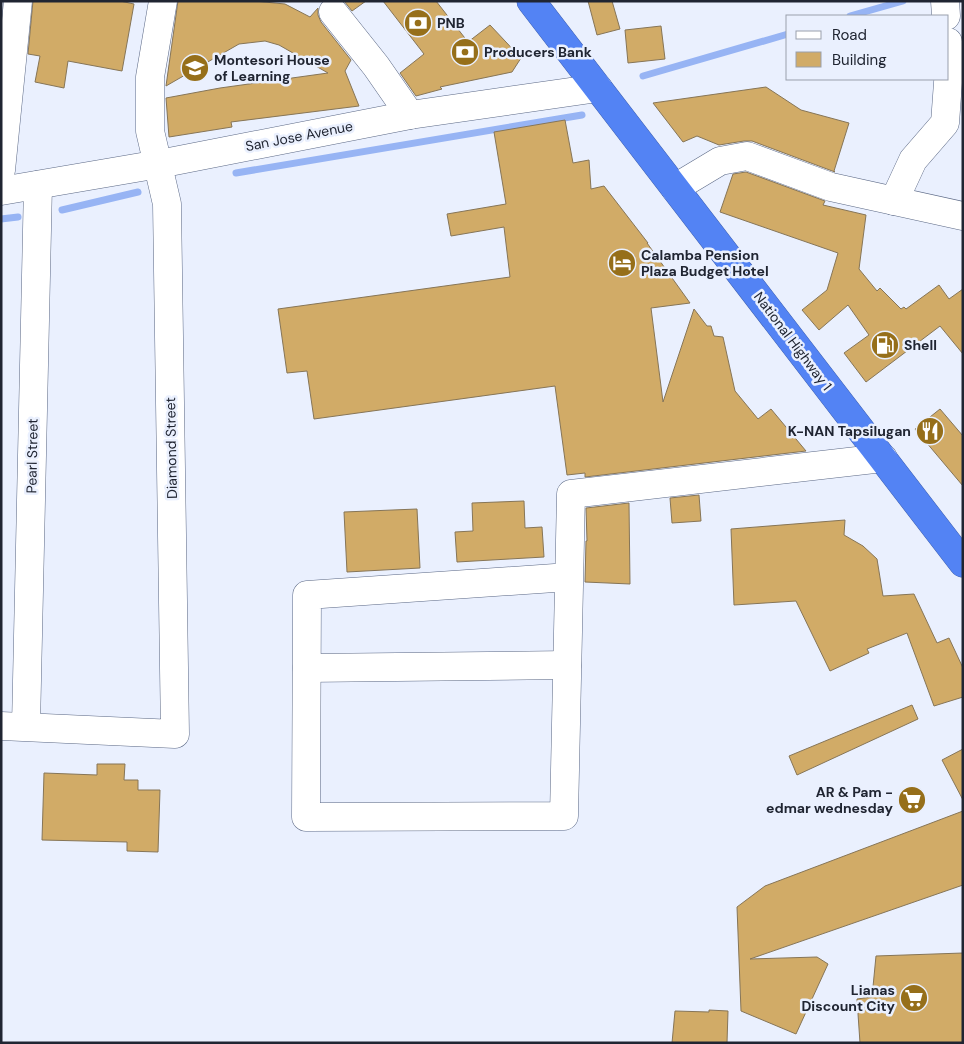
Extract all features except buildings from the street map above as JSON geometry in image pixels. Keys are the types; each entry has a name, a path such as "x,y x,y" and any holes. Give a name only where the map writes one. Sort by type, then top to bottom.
{"highway":[{"name":"National Highway 1","path":"531,1 963,563"}],"street":[{"path":"1,170 18,1"},
{"name":"Diamond Street","path":"13,726 176,734 167,204 150,131 150,77 163,1"},
{"path":"945,1 946,15"},
{"path":"325,5 376,66 410,115"},
{"path":"894,200 913,160 945,123 948,80"},
{"name":"San Jose Avenue","path":"1,191 159,164 410,115 598,88"},
{"path":"675,188 720,161 747,156 831,187 963,216"},
{"name":"Pearl Street","path":"13,726 38,185"},
{"path":"569,577 307,595 306,817 564,816 571,494 883,458"},
{"path":"307,668 567,665"}],"waterway":[{"path":"854,15 903,1"},
{"path":"643,76 786,35"},
{"path":"236,173 582,115"},
{"path":"62,210 138,192"},
{"path":"1,219 18,217"}],"place":[{"name":"PNB","path":"418,23"},
{"name":"Producers Bank","path":"465,52"},
{"name":"Montesori House of Learning","path":"195,68"},
{"name":"Calamba Pension Plaza Budget Hotel","path":"622,263"},
{"name":"Shell","path":"885,345"},
{"name":"K-NAN Tapsilugan","path":"930,431"},
{"name":"AR & Pam - edmar wednesday","path":"912,800"},
{"name":"Lianas Discount City","path":"914,998"}]}
